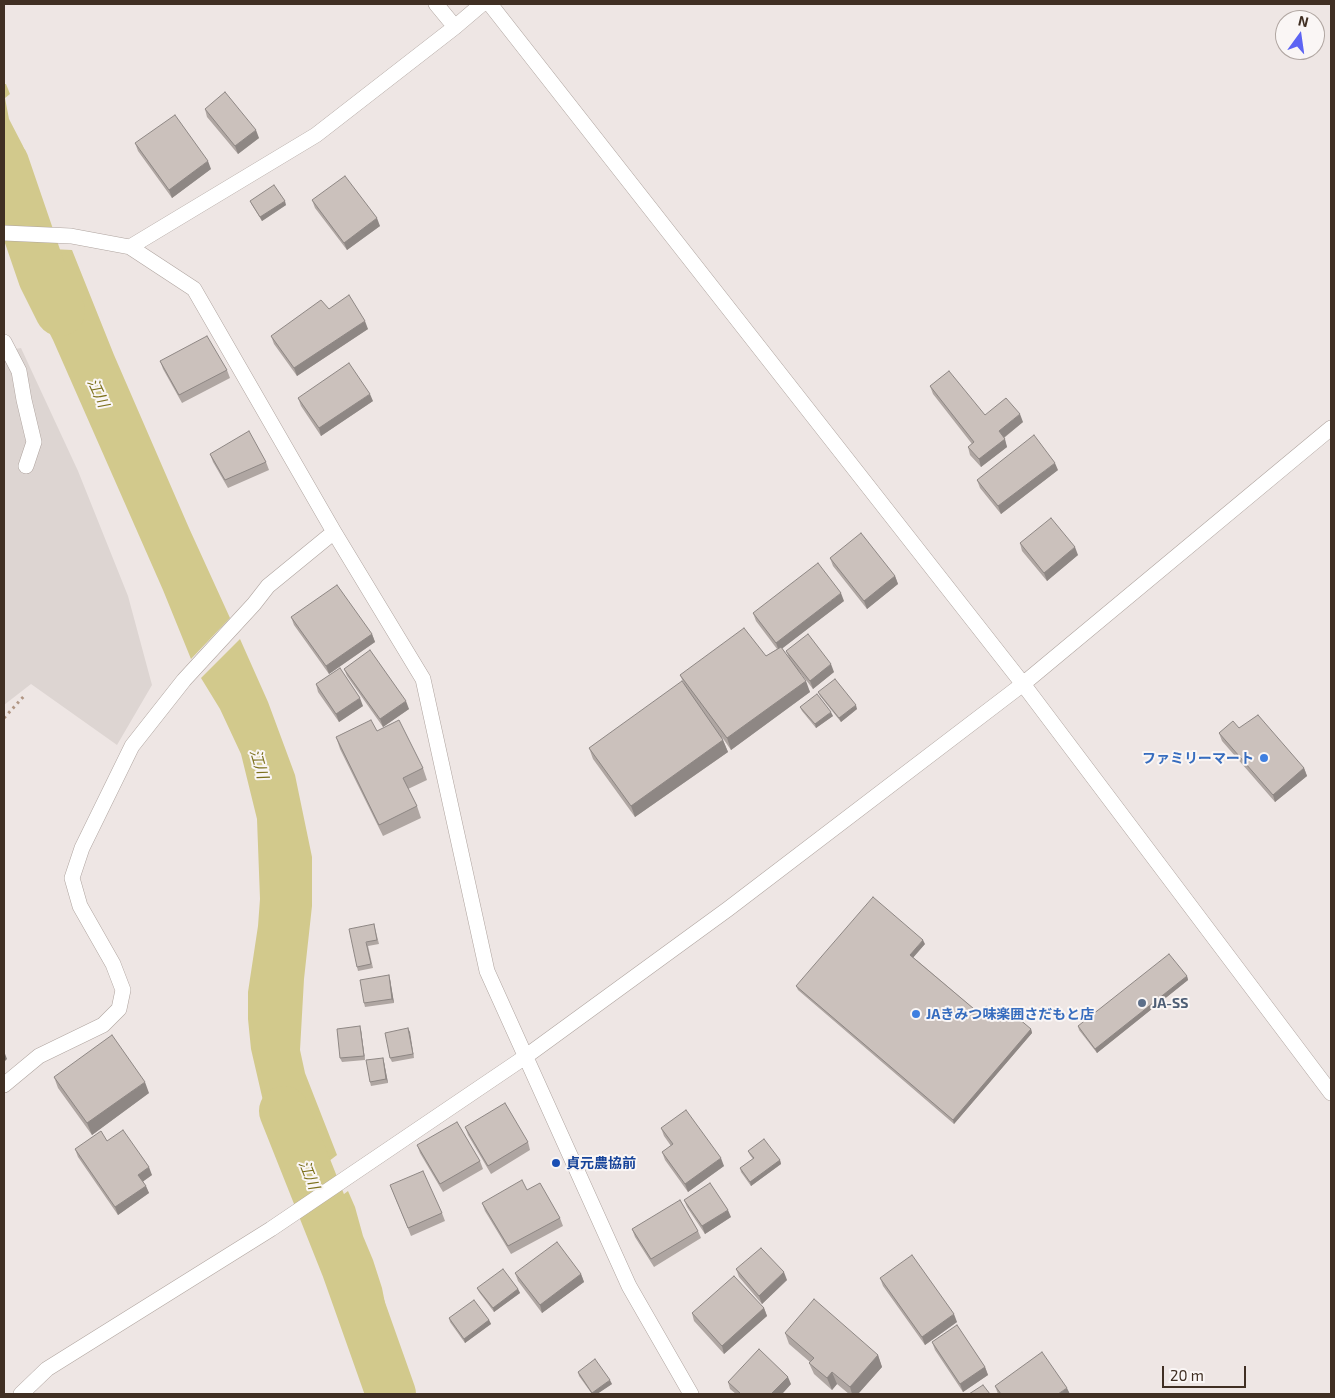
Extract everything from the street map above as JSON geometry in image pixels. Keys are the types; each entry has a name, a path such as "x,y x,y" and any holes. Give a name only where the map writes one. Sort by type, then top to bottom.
{"street":[{"path":"436,4 455,27"},
{"path":"130,247 316,135 482,4"},
{"path":"490,4 1023,684 1331,1093"},
{"path":"4,233 71,236 130,247 194,289 334,532 423,679 487,972 629,1286 691,1394"},
{"path":"4,342 19,371 34,442 26,466"},
{"path":"21,1394 47,1369 271,1229 525,1057 728,909 1023,684 1331,428"},
{"path":"4,1085 39,1056 103,1025 119,1009 123,990 114,964 80,906 72,878 82,848 132,746 184,680 254,604 268,586 334,532"}],"path":[{"path":"4,718 25,695"}],"shaded area":[{"path":"21,348 78,471 128,596 152,685 117,745 31,684 4,705 4,351"}],"water":[{"path":"4,84 6,84 10,94 5,98 9,119 23,146 36,184 40,205 4,205"},
{"path":"10,247 72,250 114,355 230,618 191,659 163,590 53,340 28,291 17,261 10,256"},
{"path":"240,639 268,702 295,775 312,857 312,906 304,979 300,1050 305,1073 337,1155 294,1188 277,1151 267,1118 251,1049 248,992 260,899 257,819 241,754 220,709 201,678"},
{"path":"348,1191 382,1288 388,1318 405,1363 413,1394 369,1394 367,1374 345,1333 343,1320 346,1305 344,1295 325,1275 304,1224"}],"building":[{"path":"225,92 256,130 235,146 205,109"},
{"path":"175,115 208,161 169,190 135,143"},
{"path":"345,176 377,218 344,243 312,200"},
{"path":"274,185 285,201 260,217 250,201"},
{"path":"349,295 365,321 294,368 271,336 321,300 329,309"},
{"path":"207,336 227,370 179,395 160,361"},
{"path":"349,363 370,394 319,428 298,398"},
{"path":"949,371 985,415 1006,398 1020,414 999,431 1005,439 979,459 968,447 974,442 930,386"},
{"path":"249,431 266,462 225,480 210,454"},
{"path":"1034,435 1055,463 998,506 977,480"},
{"path":"1051,518 1075,547 1044,573 1020,543"},
{"path":"861,533 895,576 864,601 830,558"},
{"path":"818,563 841,593 776,643 753,613"},
{"path":"337,585 372,634 326,666 291,617"},
{"path":"744,628 766,656 781,647 806,681 727,738 680,675"},
{"path":"808,634 831,664 810,681 786,651"},
{"path":"370,650 406,701 380,719 344,669"},
{"path":"340,668 360,698 336,714 316,684"},
{"path":"835,679 856,705 839,718 818,692"},
{"path":"682,681 723,740 631,806 589,748"},
{"path":"817,694 831,712 815,724 800,707"},
{"name":"ファミリーマート","path":"1258,715 1304,768 1273,795 1219,733 1233,721 1239,728"},
{"path":"371,720 377,731 399,720 423,768 403,778 417,806 379,825 336,737"},
{"path":"873,897 923,940 910,955 980,1014 986,1006 1005,1021 1012,1013 1031,1029 953,1120 796,986"},
{"path":"374,924 377,940 366,942 371,964 357,967 349,929"},
{"path":"1169,954 1187,976 1095,1049 1078,1026"},
{"path":"389,975 392,999 364,1003 360,980"},
{"path":"360,1026 364,1056 340,1058 337,1029"},
{"path":"408,1028 413,1054 390,1058 385,1033"},
{"path":"112,1035 145,1082 87,1123 54,1077"},
{"path":"383,1058 386,1079 370,1082 366,1060"},
{"path":"505,1103 528,1142 488,1166 465,1127"},
{"path":"686,1110 721,1158 685,1184 662,1152 673,1144 661,1128"},
{"path":"457,1122 480,1161 440,1184 417,1145"},
{"path":"123,1130 149,1167 138,1175 146,1186 115,1207 75,1149 101,1131 107,1141"},
{"path":"764,1139 780,1160 750,1182 740,1168 754,1158 748,1151"},
{"path":"423,1171 442,1213 408,1228 390,1185"},
{"path":"522,1180 527,1190 540,1183 560,1218 508,1246 482,1203"},
{"path":"710,1183 728,1210 702,1226 684,1200"},
{"path":"680,1200 698,1231 651,1259 632,1229"},
{"path":"557,1242 581,1274 540,1305 515,1273"},
{"path":"761,1248 784,1272 759,1296 736,1269"},
{"path":"912,1255 954,1314 922,1337 880,1278"},
{"path":"503,1269 518,1289 493,1308 477,1288"},
{"path":"734,1276 764,1308 722,1346 692,1313"},
{"path":"814,1299 878,1355 850,1387 832,1372 827,1378 809,1363 814,1358 785,1333"},
{"path":"474,1300 489,1320 464,1339 449,1318"},
{"path":"957,1325 985,1367 960,1384 932,1342"},
{"path":"759,1349 788,1377 771,1394 741,1394 728,1382"},
{"path":"1042,1352 1067,1388 1058,1394 1001,1394 995,1386"},
{"path":"595,1359 610,1380 592,1393 578,1372"},
{"path":"983,1385 990,1394 969,1394"}],"waterway":[{"name":"江川","path":"4,163 43,277 60,311"},
{"name":"江川","path":"284,1111 346,1267 391,1394"}],"place":[{"name":"ファミリーマート","path":"1264,758"},
{"name":"JA-SS","path":"1142,1003"},
{"name":"JAきみつ味楽囲さだもと店","path":"916,1014"},
{"name":"貞元農協前","path":"556,1163"}]}
